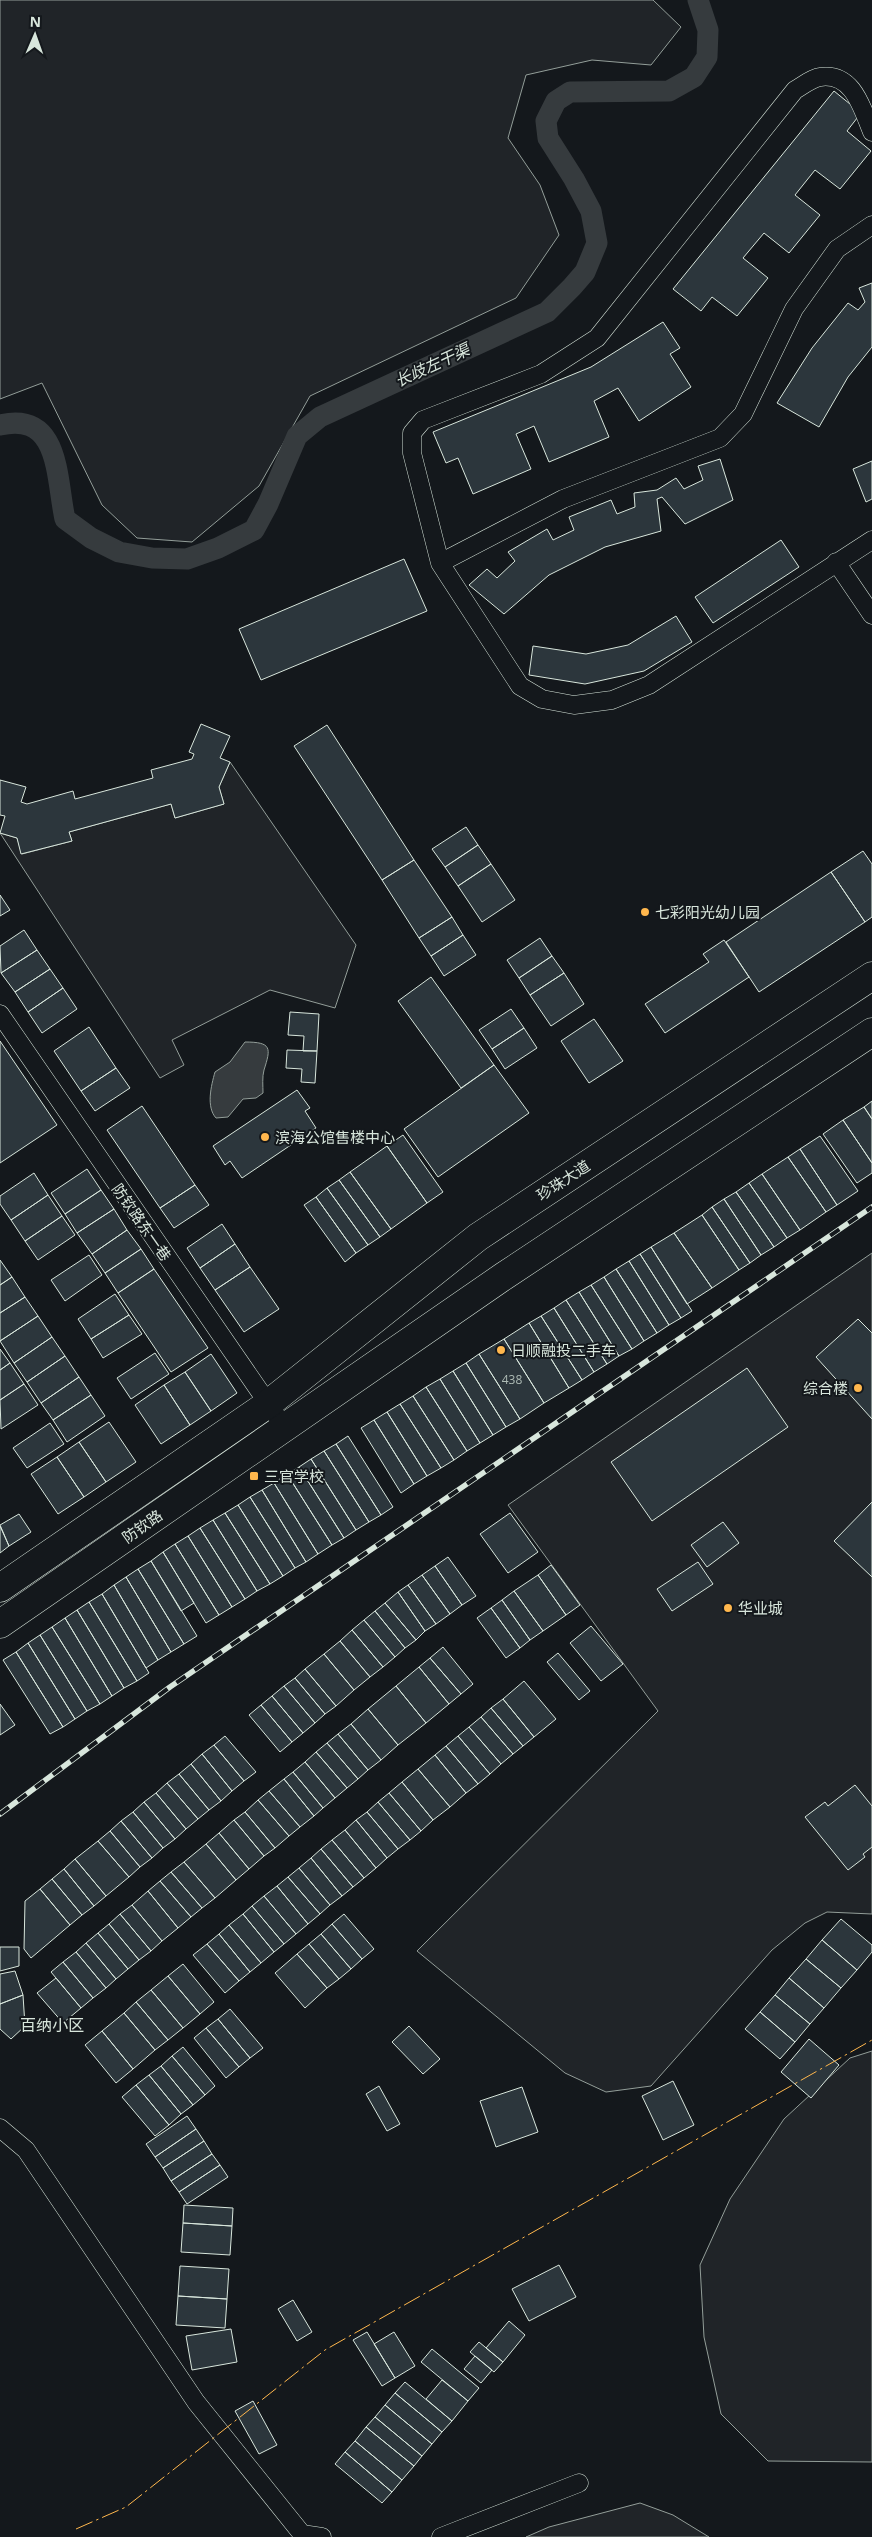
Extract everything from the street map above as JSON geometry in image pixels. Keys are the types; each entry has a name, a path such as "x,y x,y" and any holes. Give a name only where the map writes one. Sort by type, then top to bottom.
{"main road":[{"name":"珍珠大道","path":"268,1404 478,1237 872,976"},
{"path":"285,1428 504,1276 872,1032"},
{"name":"防钦路","path":"0,1588 268,1404"},
{"name":"防钦路","path":"0,1624 285,1428"}],"street":[{"path":"872,132 856,94 843,81 820,77 795,90 597,338 541,374 423,420 412,433 412,453 440,564 520,686 542,700 574,704 612,700 649,685 872,540"},
{"path":"440,564 562,499 720,438 743,414 794,309 837,249 872,225"},
{"path":"836,562 872,614"},
{"name":"防钦路东一巷","path":"0,1014 285,1428"},
{"path":"0,2128 26,2150 196,2402 302,2534 322,2537"},
{"path":"441,2537 579,2483"}],"shaded area":[{"path":"0,0 653,0 681,27 651,65 592,60 526,75 508,138 540,185 559,235 516,298 310,396 259,486 192,542 137,538 102,505 42,383 0,399"},
{"path":"230,762 356,945 335,1008 270,990 172,1040 184,1065 160,1078 0,833 17,838 22,854 72,841 69,832 171,804 175,818 224,804 219,787"},
{"path":"245,1042 260,1043 267,1048 268,1056 263,1076 263,1093 256,1098 243,1099 228,1117 216,1118 210,1102 215,1072 230,1062"},
{"name":"华业城","path":"872,1253 872,1914 827,1912 805,1923 772,1950 651,2086 606,2092 565,2073 417,1951 658,1711 508,1505"},
{"path":"872,2051 872,2462 768,2461 721,2414 704,2337 700,2265 730,2199 784,2119 850,2058"},
{"path":"640,2503 673,2515 709,2537 526,2537 549,2527"}],"building":[{"path":"834,91 861,113 847,131 871,151 840,189 815,170 795,195 820,215 789,253 764,233 743,258 768,278 737,316 712,297 701,311 673,289"},
{"path":"872,283 872,347 848,377 819,427 777,403 812,348 848,303 858,310 865,302 859,288"},
{"path":"663,322 680,348 670,354 691,387 639,421 618,388 594,401 609,437 549,462 534,426 516,434 531,469 473,494 458,458 446,463 433,432 591,367"},
{"path":"720,459 733,500 685,524 662,497 657,499 661,531 605,547 549,575 504,614 469,585 487,569 497,578 515,561 508,552 547,529 553,540 574,530 569,517 611,500 617,514 635,507 634,493 657,490 676,478 684,489 703,480 698,466"},
{"path":"872,461 872,499 866,502 853,469"},
{"path":"781,540 799,567 713,623 695,597"},
{"path":"404,559 427,611 261,680 239,629"},
{"path":"676,616 692,642 644,671 585,684 529,675 533,646 586,654 628,645"},
{"path":"201,724 230,736 220,758 230,762 219,787 224,804 175,818 171,804 69,832 72,841 21,854 17,838 0,833 5,816 0,815 0,780 26,787 21,802 27,804 73,791 75,799 153,778 151,770 192,759 194,754 189,752"},
{"path":"327,725 414,860 382,880 294,746"},
{"path":"466,827 478,845 445,867 432,849"},
{"path":"478,845 491,864 458,886 445,867"},
{"path":"863,851 872,864 872,917 865,922 831,872"},
{"path":"414,860 452,917 419,938 382,880"},
{"path":"491,864 515,900 482,922 458,886"},
{"path":"831,872 865,922 759,992 726,942"},
{"path":"0,895 10,910 0,916"},
{"path":"452,917 463,935 431,956 419,938"},
{"path":"24,930 37,950 1,973 0,946"},
{"path":"463,935 476,955 444,976 431,956"},
{"path":"540,938 552,956 519,978 507,960"},
{"path":"724,940 749,977 665,1033 645,1004 709,962 703,954"},
{"path":"37,950 50,969 15,992 1,973"},
{"path":"552,956 564,973 530,995 519,978"},
{"path":"50,969 63,988 28,1012 15,992"},
{"path":"564,973 584,1004 551,1026 530,995"},
{"path":"431,977 494,1065 461,1088 398,1001"},
{"path":"63,988 77,1009 42,1033 28,1012"},
{"path":"511,1009 524,1028 492,1049 479,1030"},
{"path":"290,1012 319,1014 317,1051 303,1051 304,1036 288,1035"},
{"path":"594,1019 623,1061 589,1083 561,1041"},
{"path":"89,1027 116,1068 81,1091 54,1051"},
{"path":"524,1028 537,1048 505,1069 492,1049"},
{"path":"0,1041 57,1125 0,1163"},
{"path":"287,1050 317,1051 315,1083 301,1082 302,1069 286,1068"},
{"path":"494,1065 529,1113 438,1177 404,1129"},
{"path":"116,1068 130,1088 95,1111 81,1091"},
{"name":"滨海公馆售楼中心","path":"297,1090 310,1108 305,1111 316,1128 242,1178 230,1161 225,1165 213,1146"},
{"path":"872,1101 872,1119 864,1107"},
{"path":"142,1106 195,1185 160,1208 107,1130"},
{"path":"864,1107 872,1119 872,1163 843,1120"},
{"path":"843,1120 872,1163 872,1173 857,1183 823,1134"},
{"path":"403,1135 443,1192 427,1203 387,1146"},
{"path":"820,1136 858,1191 837,1205 800,1149"},
{"path":"387,1146 427,1203 391,1229 350,1172"},
{"path":"800,1149 837,1205 826,1212 788,1157"},
{"path":"788,1157 826,1212 800,1230 762,1174"},
{"path":"87,1169 101,1190 65,1214 51,1193"},
{"path":"350,1172 391,1229 380,1237 339,1180"},
{"path":"34,1173 48,1195 11,1220 0,1204 0,1196"},
{"path":"762,1174 800,1230 787,1238 749,1183"},
{"path":"339,1180 380,1237 368,1245 327,1188"},
{"path":"749,1183 787,1238 774,1247 736,1192"},
{"path":"195,1185 209,1205 174,1228 160,1208"},
{"path":"327,1188 368,1245 356,1253 316,1197"},
{"path":"101,1190 114,1209 77,1233 65,1214"},
{"path":"736,1192 774,1247 761,1255 724,1199"},
{"path":"48,1195 62,1216 25,1241 11,1220"},
{"path":"316,1197 356,1253 345,1262 304,1205"},
{"path":"724,1199 761,1255 750,1263 712,1207"},
{"path":"712,1207 750,1263 739,1270 702,1215"},
{"path":"114,1209 127,1230 92,1254 77,1233"},
{"path":"702,1215 739,1270 712,1288 674,1233"},
{"path":"62,1216 75,1235 38,1260 25,1241"},
{"path":"222,1224 235,1244 200,1268 187,1248"},
{"path":"127,1230 141,1249 105,1273 92,1254"},
{"path":"674,1233 712,1288 687,1304 651,1247"},
{"path":"235,1244 250,1267 215,1290 200,1268"},
{"path":"651,1247 692,1311 681,1318 640,1254"},
{"path":"141,1249 154,1269 118,1293 105,1273"},
{"path":"640,1254 681,1318 669,1325 629,1261"},
{"path":"89,1255 102,1275 65,1301 51,1280"},
{"path":"0,1260 12,1277 0,1285"},
{"path":"629,1261 669,1325 657,1333 616,1269"},
{"path":"250,1267 279,1309 244,1332 215,1290"},
{"path":"154,1269 208,1348 171,1372 118,1293"},
{"path":"616,1269 657,1333 644,1341 604,1277"},
{"path":"12,1277 25,1297 0,1313 0,1285"},
{"path":"604,1277 644,1341 632,1349 591,1285"},
{"path":"591,1285 632,1349 619,1356 579,1292"},
{"path":"579,1292 619,1356 607,1364 566,1300"},
{"path":"115,1294 129,1315 91,1339 78,1319"},
{"path":"25,1297 38,1316 0,1341 0,1313"},
{"path":"566,1300 607,1364 594,1372 554,1308"},
{"path":"554,1308 594,1372 582,1380 541,1316"},
{"path":"129,1315 142,1334 103,1358 91,1339"},
{"path":"38,1316 52,1337 14,1363 0,1341"},
{"path":"541,1316 582,1380 569,1388 529,1323"},
{"name":"综合楼","path":"858,1319 872,1333 872,1419 816,1357"},
{"path":"529,1323 569,1388 544,1403 504,1339"},
{"path":"52,1337 65,1356 27,1382 14,1363"},
{"path":"504,1339 544,1403 520,1419 479,1354"},
{"path":"0,1349 10,1363 0,1370"},
{"path":"155,1353 169,1374 131,1399 117,1378"},
{"path":"211,1354 237,1393 211,1411 185,1372"},
{"path":"479,1354 520,1419 506,1427 466,1363"},
{"path":"65,1356 79,1377 41,1403 27,1382"},
{"path":"10,1363 24,1384 0,1400 0,1370"},
{"path":"466,1363 506,1427 493,1435 453,1371"},
{"path":"747,1368 788,1427 652,1521 611,1462"},
{"path":"453,1371 493,1435 480,1443 440,1379"},
{"path":"185,1372 211,1411 190,1425 164,1385"},
{"path":"79,1377 91,1395 53,1420 41,1403"},
{"path":"440,1379 480,1443 467,1451 426,1387"},
{"path":"24,1384 38,1405 1,1429 0,1400"},
{"path":"164,1385 190,1425 161,1444 135,1405"},
{"path":"426,1387 467,1451 454,1460 413,1396"},
{"path":"91,1395 105,1416 67,1442 53,1420"},
{"path":"413,1396 454,1460 441,1468 400,1404"},
{"path":"400,1404 441,1468 427,1476 387,1412"},
{"path":"387,1412 427,1476 414,1484 374,1420"},
{"path":"374,1420 414,1484 401,1493 361,1428"},
{"path":"109,1422 136,1462 106,1482 79,1442"},
{"path":"50,1423 64,1444 27,1468 13,1448"},
{"path":"348,1436 393,1507 381,1515 336,1444"},
{"path":"79,1442 106,1482 84,1497 57,1457"},
{"path":"336,1444 381,1515 369,1522 324,1451"},
{"path":"324,1451 369,1522 356,1530 311,1459"},
{"path":"57,1457 84,1497 58,1514 31,1474"},
{"path":"311,1459 356,1530 344,1538 299,1467"},
{"path":"299,1467 344,1538 332,1545 287,1474"},
{"path":"287,1474 332,1545 318,1554 274,1483"},
{"path":"274,1483 318,1554 306,1562 262,1490"},
{"path":"262,1490 306,1562 295,1568 250,1497"},
{"path":"250,1497 295,1568 283,1576 238,1505"},
{"path":"872,1502 872,1577 834,1541"},
{"path":"238,1505 283,1576 270,1584 225,1513"},
{"path":"225,1513 270,1584 257,1591 213,1520"},
{"path":"510,1513 538,1552 508,1573 480,1534"},
{"path":"19,1514 31,1532 9,1546 0,1525"},
{"path":"213,1520 257,1591 245,1599 200,1528"},
{"path":"723,1522 739,1543 707,1567 691,1545"},
{"path":"0,1526 9,1546 0,1553"},
{"path":"200,1528 245,1599 232,1607 188,1536"},
{"path":"188,1536 232,1607 219,1615 175,1544"},
{"path":"175,1544 219,1615 206,1623 163,1552"},
{"path":"163,1552 194,1603 181,1611 151,1561"},
{"path":"448,1557 476,1596 462,1605 435,1566"},
{"path":"151,1561 197,1636 184,1644 138,1569"},
{"path":"698,1562 713,1584 672,1611 657,1589"},
{"path":"551,1565 580,1605 566,1615 538,1575"},
{"path":"435,1566 462,1605 450,1614 422,1575"},
{"path":"138,1569 184,1644 171,1652 126,1577"},
{"path":"422,1575 450,1614 436,1624 408,1585"},
{"path":"538,1575 566,1615 543,1631 514,1591"},
{"path":"126,1577 171,1652 158,1660 114,1585"},
{"path":"114,1585 158,1660 146,1668 102,1594"},
{"path":"408,1585 436,1624 425,1631 398,1592"},
{"path":"514,1591 543,1631 530,1640 502,1600"},
{"path":"398,1592 425,1631 416,1640 385,1603"},
{"path":"102,1594 149,1673 137,1681 89,1602"},
{"path":"502,1600 530,1640 520,1648 491,1608"},
{"path":"89,1602 137,1681 124,1688 77,1610"},
{"path":"385,1603 416,1640 405,1648 375,1611"},
{"path":"491,1608 520,1648 506,1658 477,1618"},
{"path":"77,1610 124,1688 112,1696 65,1618"},
{"path":"375,1611 405,1648 395,1657 364,1620"},
{"path":"65,1618 112,1696 100,1704 52,1627"},
{"path":"364,1620 395,1657 383,1667 352,1630"},
{"path":"591,1626 623,1664 601,1681 570,1643"},
{"path":"52,1627 100,1704 87,1711 40,1635"},
{"path":"352,1630 383,1667 370,1677 340,1641"},
{"path":"40,1635 87,1711 75,1719 28,1643"},
{"path":"340,1641 370,1677 354,1690 324,1654"},
{"path":"28,1643 75,1719 63,1727 16,1652"},
{"path":"443,1647 473,1684 461,1694 430,1658"},
{"path":"16,1652 63,1727 50,1734 3,1660"},
{"path":"558,1653 590,1691 579,1700 547,1662"},
{"path":"324,1654 354,1690 336,1706 305,1669"},
{"path":"430,1658 461,1694 449,1704 419,1667"},
{"path":"419,1667 449,1704 426,1723 396,1686"},
{"path":"305,1669 336,1706 325,1714 295,1678"},
{"path":"295,1678 325,1714 315,1723 284,1686"},
{"path":"524,1681 556,1719 534,1737 503,1699"},
{"path":"284,1686 315,1723 303,1733 272,1696"},
{"path":"396,1686 426,1723 398,1745 368,1709"},
{"path":"272,1696 303,1733 292,1742 261,1705"},
{"path":"503,1699 534,1737 523,1746 491,1708"},
{"path":"0,1704 15,1725 0,1735"},
{"path":"261,1705 292,1742 280,1752 249,1715"},
{"path":"491,1708 523,1746 513,1754 481,1717"},
{"path":"368,1709 398,1745 381,1760 351,1724"},
{"path":"481,1717 513,1754 501,1764 469,1727"},
{"path":"351,1724 381,1760 368,1770 338,1734"},
{"path":"469,1727 501,1764 490,1774 458,1736"},
{"path":"338,1734 368,1770 358,1779 327,1743"},
{"path":"225,1736 256,1772 244,1781 214,1745"},
{"path":"458,1736 490,1774 478,1784 446,1746"},
{"path":"327,1743 358,1779 347,1788 316,1752"},
{"path":"214,1745 244,1781 232,1791 202,1754"},
{"path":"446,1746 478,1784 466,1793 435,1755"},
{"path":"316,1752 347,1788 335,1798 305,1762"},
{"path":"202,1754 232,1791 221,1801 191,1764"},
{"path":"435,1755 466,1793 450,1807 418,1769"},
{"path":"305,1762 335,1798 323,1808 293,1772"},
{"path":"191,1764 221,1801 209,1810 179,1774"},
{"path":"418,1769 450,1807 433,1820 402,1782"},
{"path":"293,1772 323,1808 314,1816 284,1779"},
{"path":"179,1774 209,1810 198,1819 167,1783"},
{"path":"284,1779 314,1816 300,1827 269,1791"},
{"path":"402,1782 433,1820 421,1831 389,1793"},
{"path":"167,1783 198,1819 186,1829 156,1793"},
{"path":"855,1785 872,1806 872,1847 863,1854 865,1857 848,1870 805,1817 825,1802 828,1806"},
{"path":"269,1791 300,1827 289,1836 258,1800"},
{"path":"156,1793 186,1829 175,1839 144,1802"},
{"path":"389,1793 421,1831 410,1840 378,1802"},
{"path":"258,1800 289,1836 275,1848 245,1812"},
{"path":"144,1802 175,1839 163,1848 133,1812"},
{"path":"378,1802 410,1840 398,1849 367,1812"},
{"path":"133,1812 163,1848 152,1858 121,1821"},
{"path":"245,1812 275,1848 264,1856 234,1820"},
{"path":"367,1812 398,1849 387,1858 356,1820"},
{"path":"234,1820 264,1856 249,1869 219,1833"},
{"path":"356,1820 387,1858 376,1868 345,1830"},
{"path":"121,1821 152,1858 140,1867 110,1831"},
{"path":"345,1830 376,1868 364,1878 332,1840"},
{"path":"110,1831 140,1867 129,1877 98,1841"},
{"path":"219,1833 249,1869 236,1880 206,1844"},
{"path":"332,1840 364,1878 353,1887 321,1849"},
{"path":"98,1841 129,1877 106,1896 75,1859"},
{"path":"206,1844 236,1880 215,1898 184,1862"},
{"path":"321,1849 353,1887 342,1896 311,1858"},
{"path":"311,1858 342,1896 330,1905 299,1868"},
{"path":"75,1859 106,1896 94,1906 64,1869"},
{"path":"184,1862 215,1898 202,1908 171,1872"},
{"path":"299,1868 330,1905 320,1914 288,1877"},
{"path":"64,1869 94,1906 82,1915 52,1879"},
{"path":"171,1872 202,1908 191,1917 160,1881"},
{"path":"288,1877 320,1914 308,1924 277,1886"},
{"path":"52,1879 82,1915 70,1925 40,1889"},
{"path":"160,1881 191,1917 178,1928 148,1891"},
{"path":"277,1886 308,1924 296,1934 264,1896"},
{"path":"40,1889 70,1925 31,1958 24,1949 25,1901"},
{"path":"148,1891 178,1928 162,1941 132,1905"},
{"path":"264,1896 296,1934 284,1944 252,1906"},
{"path":"132,1905 162,1941 151,1951 120,1914"},
{"path":"252,1906 284,1944 274,1952 243,1914"},
{"path":"120,1914 151,1951 139,1960 109,1924"},
{"path":"243,1914 274,1952 261,1963 229,1925"},
{"path":"344,1914 374,1949 362,1959 332,1924"},
{"path":"841,1919 872,1945 872,1952 857,1970 822,1940"},
{"path":"109,1924 139,1960 128,1969 98,1933"},
{"path":"332,1924 362,1959 351,1969 321,1934"},
{"path":"229,1925 261,1963 250,1972 219,1934"},
{"path":"98,1933 128,1969 116,1979 86,1943"},
{"path":"219,1934 250,1972 239,1981 207,1944"},
{"path":"321,1934 351,1969 339,1979 309,1944"},
{"path":"822,1940 857,1970 841,1988 806,1959"},
{"path":"86,1943 116,1979 106,1988 76,1952"},
{"path":"207,1944 239,1981 225,1993 193,1955"},
{"path":"309,1944 339,1979 327,1988 297,1954"},
{"path":"0,1947 19,1947 19,1966 0,1971"},
{"path":"76,1952 106,1988 93,1998 63,1962"},
{"path":"297,1954 327,1988 305,2008 275,1973"},
{"path":"806,1959 841,1988 824,2008 789,1978"},
{"path":"63,1962 93,1998 81,2008 51,1972"},
{"path":"183,1964 214,2002 200,2014 168,1976"},
{"path":"15,1971 23,1995 0,2004 0,1974"},
{"path":"168,1976 200,2014 183,2028 151,1990"},
{"path":"56,1978 81,2008 63,2023 37,1993"},
{"path":"789,1978 824,2008 810,2024 775,1995"},
{"path":"151,1990 183,2028 168,2040 136,2002"},
{"path":"23,1995 25,2026 11,2039 0,2029 0,2004"},
{"path":"775,1995 810,2024 795,2042 760,2012"},
{"path":"136,2002 168,2040 155,2050 124,2013"},
{"path":"230,2009 263,2048 250,2058 218,2019"},
{"path":"760,2012 795,2042 780,2059 745,2029"},
{"path":"124,2013 155,2050 133,2069 102,2031"},
{"path":"218,2019 250,2058 239,2067 206,2028"},
{"path":"409,2026 440,2059 423,2074 392,2042"},
{"path":"206,2028 239,2067 226,2078 194,2038"},
{"path":"102,2031 133,2069 116,2083 85,2045"},
{"path":"809,2039 839,2065 811,2098 781,2072"},
{"path":"183,2047 215,2086 205,2095 172,2056"},
{"path":"172,2056 205,2095 193,2105 161,2066"},
{"path":"161,2066 193,2105 181,2114 149,2075"},
{"path":"149,2075 181,2114 169,2125 136,2085"},
{"path":"673,2081 694,2125 663,2140 642,2096"},
{"path":"136,2085 169,2125 155,2136 122,2097"},
{"path":"379,2086 400,2124 387,2131 366,2094"},
{"path":"522,2087 538,2132 496,2147 480,2101"},
{"path":"187,2116 196,2129 155,2157 146,2144"},
{"path":"196,2129 204,2141 163,2168 155,2157"},
{"path":"204,2141 212,2154 171,2181 163,2168"},
{"path":"212,2154 220,2165 179,2192 171,2181"},
{"path":"220,2165 228,2177 187,2204 179,2192"},
{"path":"184,2205 233,2208 232,2226 183,2223"},
{"path":"183,2223 232,2226 230,2255 181,2252"},
{"path":"559,2265 576,2297 529,2321 512,2289"},
{"path":"180,2266 229,2269 227,2299 178,2296"},
{"path":"178,2296 227,2299 225,2328 176,2325"},
{"path":"293,2300 312,2332 297,2341 278,2309"},
{"path":"509,2321 525,2335 503,2362 486,2348"},
{"path":"231,2329 237,2362 192,2370 186,2336"},
{"path":"367,2332 395,2378 382,2386 353,2340"},
{"path":"394,2332 415,2366 395,2378 374,2344"},
{"path":"479,2342 503,2362 494,2372 470,2352"},
{"path":"432,2349 479,2388 468,2401 421,2362"},
{"path":"475,2356 492,2370 481,2383 464,2369"},
{"path":"442,2380 468,2401 452,2421 426,2399"},
{"path":"405,2382 452,2421 442,2432 395,2393"},
{"path":"395,2393 442,2432 432,2444 385,2405"},
{"path":"253,2401 277,2445 259,2454 235,2411"},
{"path":"385,2405 432,2444 422,2456 375,2417"},
{"path":"375,2417 422,2456 414,2466 366,2427"},
{"path":"366,2427 414,2466 402,2480 355,2441"},
{"path":"355,2441 402,2480 392,2492 345,2452"},
{"path":"345,2452 392,2492 382,2503 335,2464"}],"waterway":[{"name":"长歧左干渠","path":"0,425 20,423 35,428 45,438 57,468 65,519 91,538 119,552 152,558 187,559 218,548 254,530 268,504 297,436 320,417 547,312 585,272 597,243 591,211 574,179 548,138 546,121 556,101 570,92 669,91 694,77 707,57 708,30 698,0"}],"railway":[{"path":"0,1814 170,1687 872,1207"}],"power":[{"path":"76,2529 126,2507 325,2350 872,2040"}],"place":[{"name":"七彩阳光幼儿园","path":"645,912"},
{"name":"滨海公馆售楼中心","path":"265,1137"},
{"name":"日顺融投二手车","path":"501,1350"},
{"name":"综合楼","path":"858,1388"},
{"name":"三官学校","path":"254,1476"},
{"name":"华业城","path":"728,1608"}],"district":[{"name":"百纳小区","path":"52,2025"}]}
